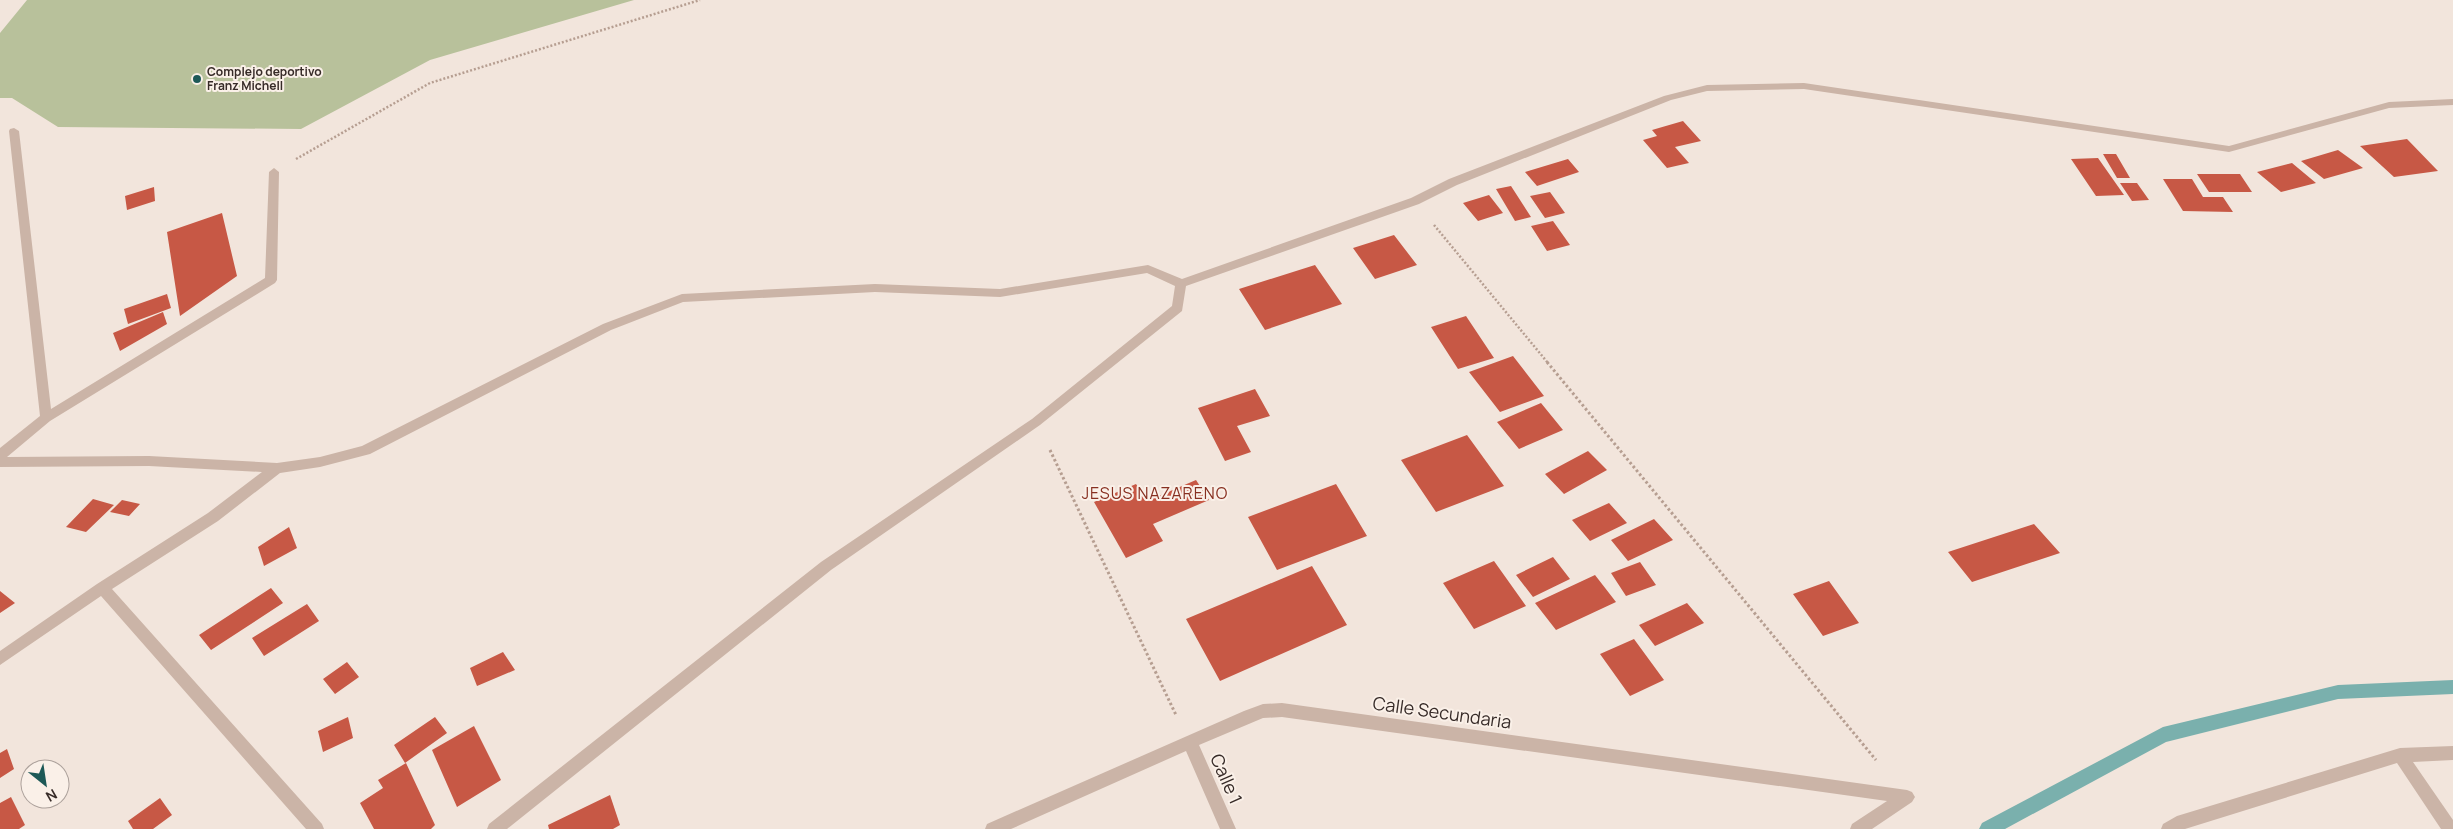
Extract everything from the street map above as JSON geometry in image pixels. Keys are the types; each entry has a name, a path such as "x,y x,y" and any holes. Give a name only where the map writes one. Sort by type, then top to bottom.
{"street":[{"path":"0,462 149,461 277,468 320,462 364,450 607,327 682,298 875,288 1000,293 1148,269 1181,284 1415,201 1453,182 1659,101 1707,88 1804,86 2229,149 2389,104 2453,102"},
{"path":"14,131 46,418"},
{"path":"0,455 46,418 271,280 274,172"},
{"path":"495,829 826,566 1036,422 1178,308 1181,284"},
{"path":"0,660 102,588 213,517 277,468"},
{"path":"102,588 316,829"},
{"name":"Calle Secundaria","path":"993,829 1263,711 1282,710 1907,797"},
{"name":"Calle 1","path":"1190,743 1228,829"},
{"path":"2169,829 2178,824 2400,755 2453,753"},
{"path":"2400,755 2450,829"},
{"path":"1858,829 1907,797"}],"path":[{"path":"274,172 430,83 700,0"},
{"path":"1415,201 1463,262 1907,797"},
{"path":"1036,422 1190,743"}],"green space":[{"name":"Complejo deportivo Franz Michell","path":"27,0 634,0 430,60 301,129 58,127 12,98 0,98 0,33"}],"building":[{"path":"1683,121 1701,141 1675,147 1689,163 1667,168 1643,140 1657,136 1652,130"},
{"path":"2407,139 2438,171 2394,177 2360,146"},
{"path":"2338,150 2363,168 2324,179 2301,161"},
{"path":"2103,154 2116,154 2130,178 2117,178"},
{"path":"2098,158 2124,195 2096,196 2071,159"},
{"path":"1568,159 1579,172 1537,186 1525,172"},
{"path":"2292,163 2316,183 2281,192 2257,172"},
{"path":"2197,174 2240,174 2252,192 2209,192"},
{"path":"2163,179 2192,179 2203,197 2223,197 2233,212 2183,211"},
{"path":"2120,183 2137,183 2149,200 2132,201"},
{"path":"1511,186 1531,217 1515,221 1496,189"},
{"path":"154,187 155,201 127,210 125,196"},
{"path":"1550,192 1565,213 1545,218 1530,196"},
{"path":"1489,195 1503,213 1478,221 1463,203"},
{"path":"222,213 237,276 180,316 167,232"},
{"path":"1553,221 1570,245 1547,251 1531,226"},
{"path":"1394,235 1417,265 1375,279 1353,248"},
{"path":"1315,265 1342,304 1265,330 1239,289"},
{"path":"167,294 171,308 128,324 124,309"},
{"path":"163,312 167,324 120,351 113,333"},
{"path":"1466,316 1494,358 1458,369 1431,327"},
{"path":"1513,356 1544,396 1500,412 1469,372"},
{"path":"1255,389 1270,416 1237,426 1251,452 1225,461 1198,408"},
{"path":"1541,403 1563,430 1519,449 1497,422"},
{"path":"1467,435 1504,486 1436,512 1401,460"},
{"path":"1588,451 1607,470 1564,494 1545,474"},
{"path":"1196,480 1209,500 1153,524 1163,541 1126,558 1094,502 1136,484 1147,501"},
{"path":"1336,484 1367,536 1277,570 1248,517"},
{"path":"93,499 114,505 86,532 66,527"},
{"path":"122,500 140,504 129,516 110,512"},
{"path":"1609,503 1627,523 1590,541 1572,520"},
{"path":"1654,519 1673,540 1628,561 1611,540"},
{"path":"2034,524 2060,553 1972,582 1948,552"},
{"path":"289,527 297,548 264,566 258,547"},
{"path":"1553,557 1570,579 1533,597 1516,575"},
{"path":"1494,561 1526,606 1474,629 1443,583"},
{"path":"1640,562 1656,585 1626,596 1611,573"},
{"path":"1312,566 1347,625 1220,681 1186,619"},
{"path":"1595,575 1616,602 1556,630 1535,603"},
{"path":"1829,581 1859,623 1823,636 1793,594"},
{"path":"271,588 283,603 211,650 199,635"},
{"path":"0,591 15,603 0,613"},
{"path":"1687,603 1704,623 1655,646 1639,625"},
{"path":"307,604 319,621 264,656 252,638"},
{"path":"1634,639 1664,680 1630,696 1600,654"},
{"path":"503,652 515,670 477,686 470,668"},
{"path":"347,662 359,677 335,694 323,679"},
{"path":"348,717 353,738 323,752 318,731"},
{"path":"435,717 447,733 405,763 394,745"},
{"path":"474,726 501,780 457,807 432,750"},
{"path":"7,749 14,769 0,778 0,753"},
{"path":"406,763 435,825 431,829 374,829 360,803 383,788 378,780"},
{"path":"610,795 620,825 613,829 549,829 548,825"},
{"path":"11,797 25,825 19,829 0,829 0,803"},
{"path":"160,798 172,815 153,829 133,829 128,821"}],"waterway":[{"path":"1988,829 2163,735 2338,692 2453,687"}],"place":[{"name":"Complejo deportivo Franz Michell","path":"197,79"}],"district":[{"name":"JESUS NAZARENO","path":"1155,493"}]}
